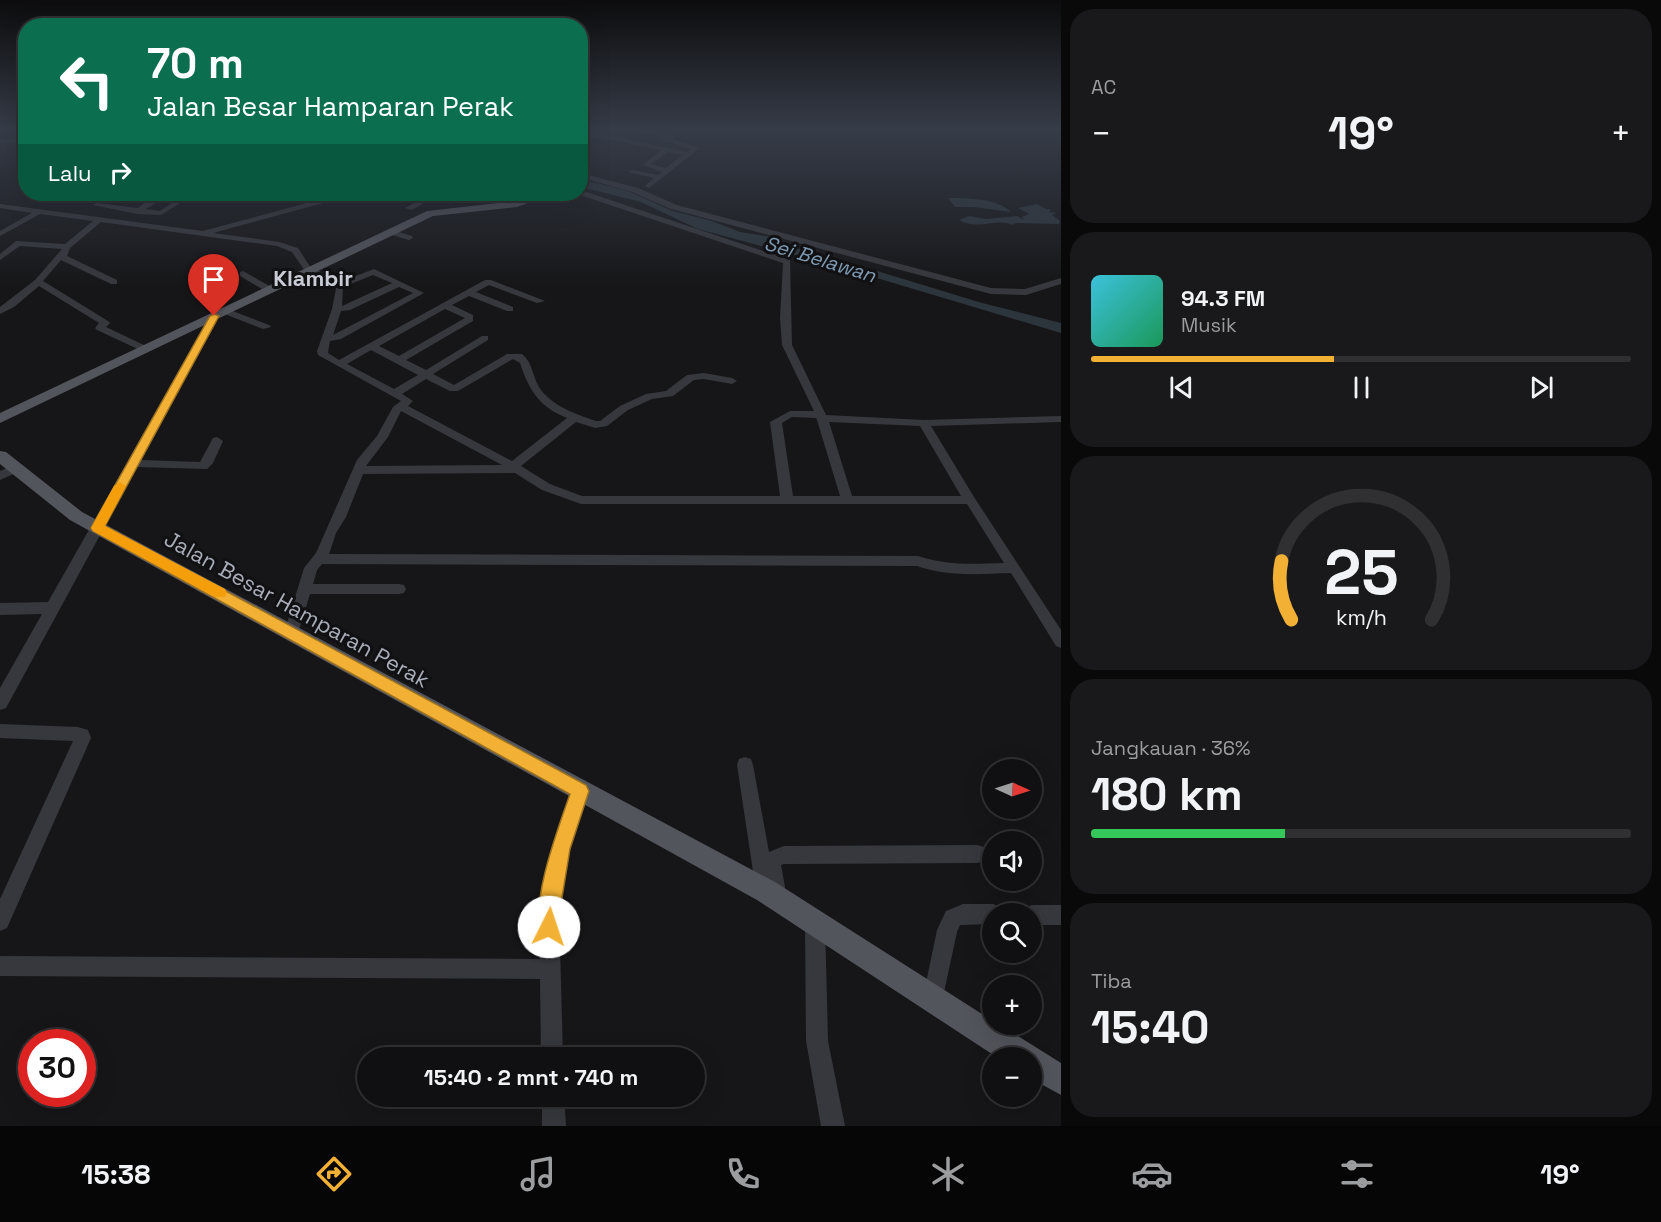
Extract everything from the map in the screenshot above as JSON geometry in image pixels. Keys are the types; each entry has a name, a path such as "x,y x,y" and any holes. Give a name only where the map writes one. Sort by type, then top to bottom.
{"main road":[{"path":"0,419 435,212 518,204 527,201"},
{"name":"Jalan Besar Hamparan Perak","path":"0,456 7,473 76,516 771,894 1008,1047"},
{"path":"1042,1068 1061,1080"}],"street":[{"path":"610,184 635,190 674,207 991,291 1026,292 1061,281"},
{"path":"588,195 786,261 788,264 785,290 787,345 821,416 847,500"},
{"path":"120,222 153,201"},
{"path":"98,205 161,213 180,201"},
{"path":"200,233 320,201"},
{"path":"409,207 421,201"},
{"path":"0,206 289,246 297,252 311,271 355,289 399,283"},
{"path":"0,234 38,212"},
{"path":"0,311 11,305 38,282 64,251 99,220"},
{"path":"392,232 409,238"},
{"path":"0,242 64,251"},
{"path":"0,258 16,243"},
{"path":"64,251 64,259 114,282"},
{"path":"339,364 370,346 401,317 420,293 371,272 337,309 323,355 546,487 581,500 970,500"},
{"path":"243,274 270,290"},
{"path":"38,282 105,323 100,328 146,349"},
{"path":"326,339 338,338 401,317 446,306 492,282 540,301"},
{"path":"337,309 347,308 355,289"},
{"path":"469,293 510,309"},
{"path":"398,361 470,318 446,306"},
{"path":"0,703 132,463 220,314 266,327"},
{"path":"291,633 311,568 319,560 364,459 381,439 398,400 426,376 485,338"},
{"path":"370,346 454,389 511,356 518,356 525,362 533,386 542,398 574,418 600,425 632,404 650,396 669,394 691,377 704,376 732,381"},
{"path":"787,500 776,422 790,414 924,423 1061,419"},
{"path":"359,470 515,468 574,418"},
{"path":"924,423 970,500 1061,642"},
{"path":"132,463 203,466 207,463 217,441"},
{"path":"319,560 918,561 938,568 955,570 1014,568"},
{"path":"304,589 399,589"},
{"path":"0,609 53,608"},
{"path":"0,731 78,734 83,738 0,921"},
{"path":"745,765 771,894"},
{"path":"552,1047 549,906 561,849 580,791"},
{"path":"771,894 771,860 784,855 977,854"},
{"path":"933,997 947,930 953,918 963,914 982,914"},
{"path":"1042,915 1061,915"},
{"path":"815,922 817,1041 833,1126"},
{"path":"0,966 549,969"},
{"path":"553,1107 554,1126"}],"water":[{"name":"Sei Belawan","path":"588,184 598,184 628,191 673,211 712,221 740,232 779,238 789,246 810,253 982,303 1061,323 1061,333 840,267 698,229 641,202 588,189"},
{"path":"948,198 990,201 1011,212 955,207"},
{"path":"1037,204 1051,209 1049,212 1056,213 1052,215 1060,221 1059,224 1015,223 1013,225 1000,222 973,224 959,220 969,216 987,219 1017,216 1024,220 1022,217 1029,214 1018,208"}],"slow traffic":[{"path":"120,486 98,528 220,593"}],"district":[{"name":"Klambir","path":"313,278"}],"route":[{"path":"214,316 98,528 152,555 399,694 580,791 561,849 549,906 549,927"}]}
